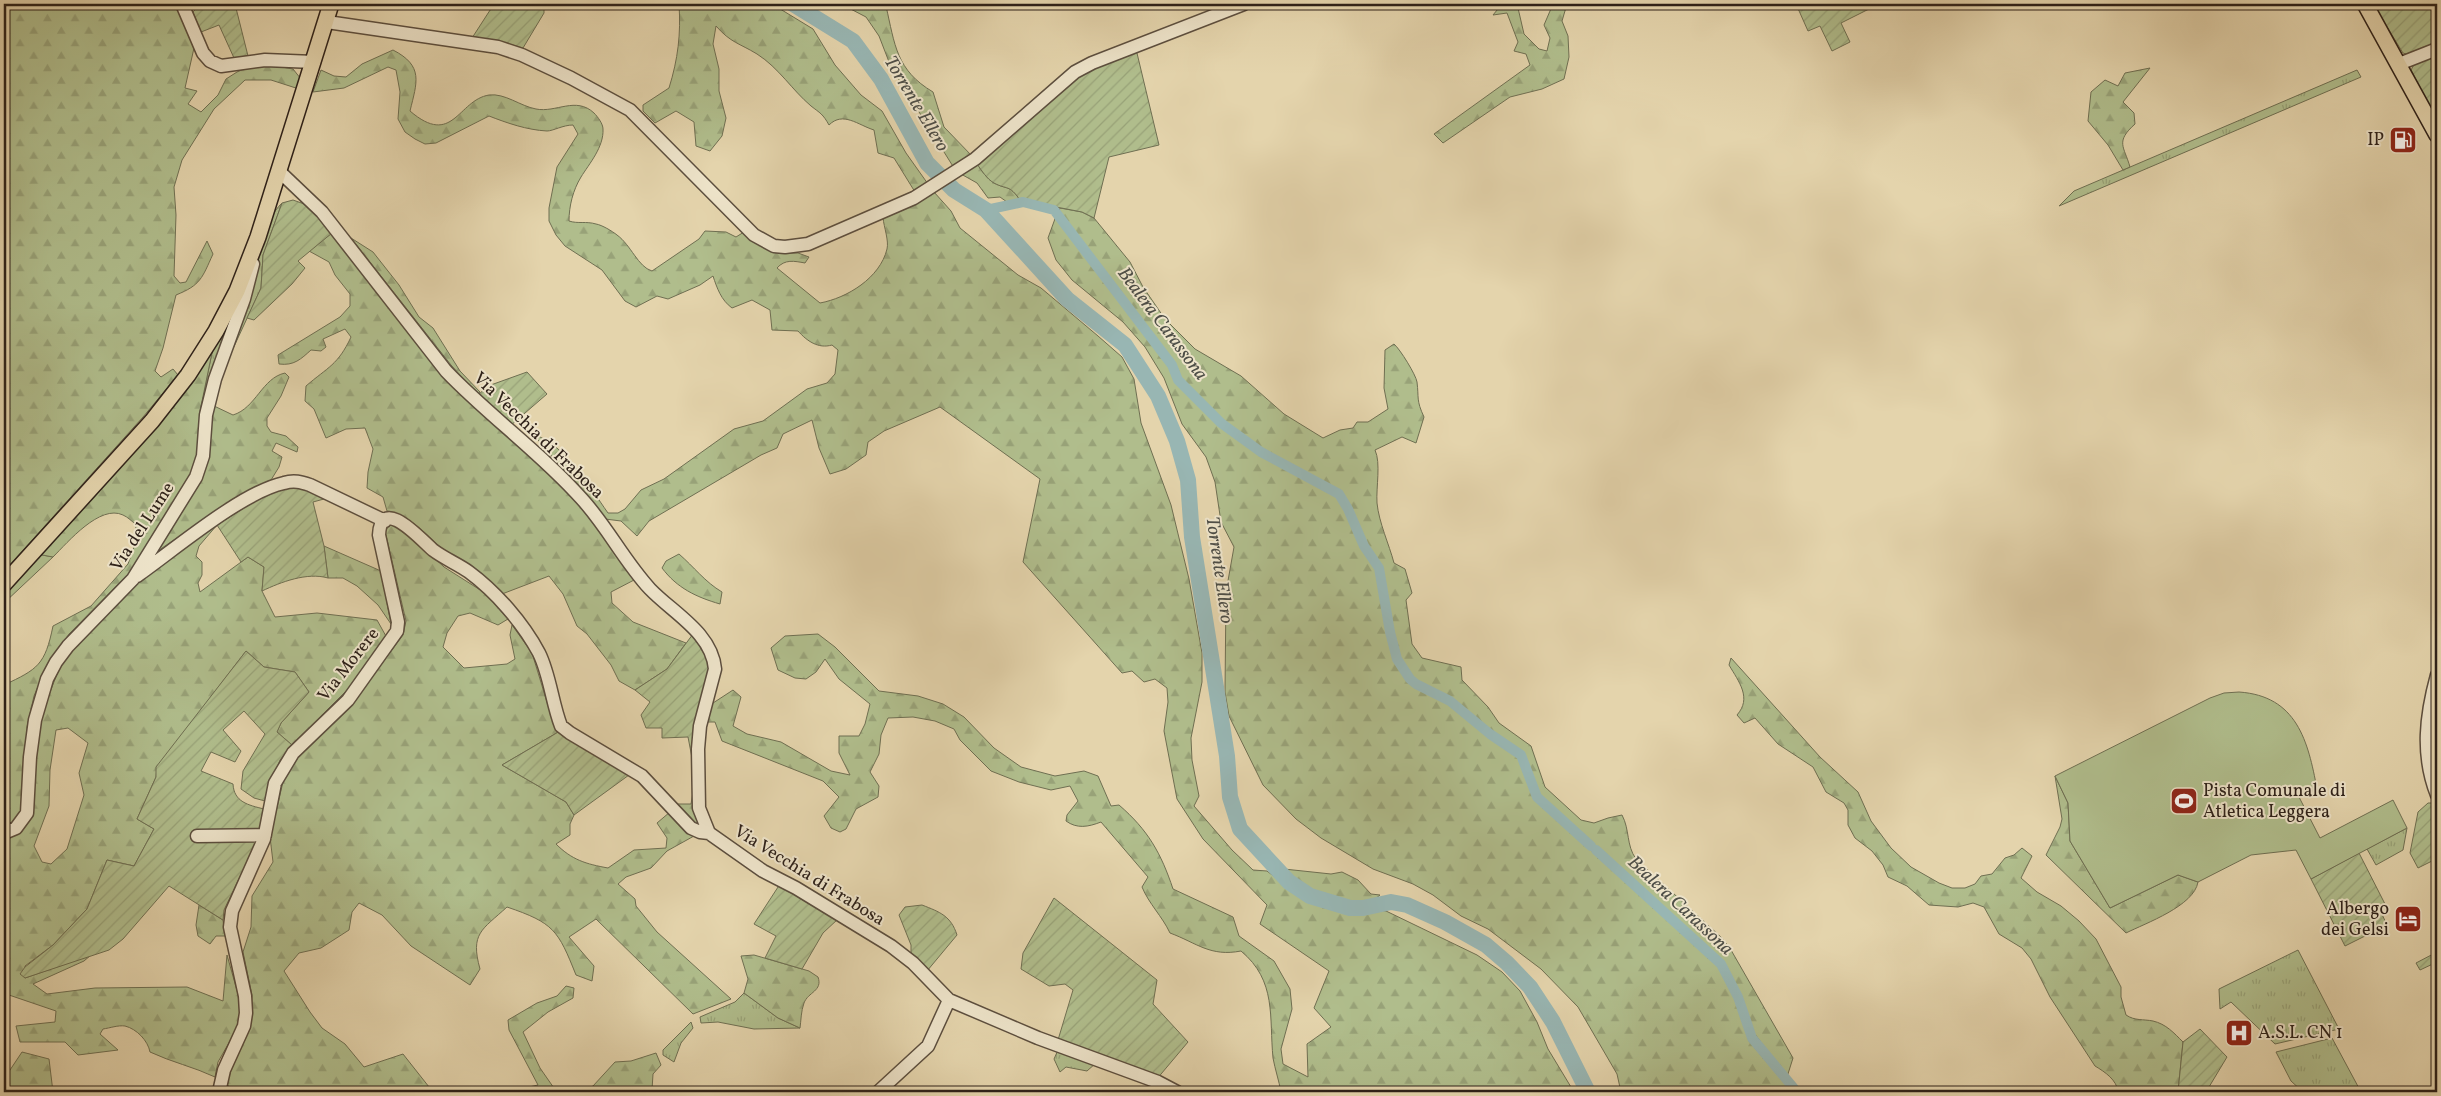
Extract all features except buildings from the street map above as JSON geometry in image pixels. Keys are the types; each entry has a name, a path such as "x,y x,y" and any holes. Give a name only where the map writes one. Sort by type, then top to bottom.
{"main road":[{"path":"4,584 128,450 171,398 216,330 236,291 258,237 327,22 331,4"},
{"path":"2365,4 2437,135"}],"street":[{"path":"182,4 202,53 210,61 221,66 266,60 314,62"},
{"path":"327,22 498,47 522,55 571,78 630,110 744,225 764,242 774,246 785,247 808,244 914,198 975,159 1075,72 1112,55 1244,4"},
{"path":"2398,64 2437,49"},
{"name":"Via Vecchia di Frabosa","path":"280,172 322,212 446,370 466,392 580,497 645,583 706,643 714,661 715,669 700,726 698,776 699,808 709,833 763,871 796,888 891,946 913,963 949,1000 1038,1038 1158,1082 1177,1092"},
{"name":"Via del Lume","path":"4,833 16,828 29,805 30,757 35,720 47,679 68,646 133,578 196,477 203,456 206,415 215,379 244,299 258,237"},
{"path":"133,578 239,504 272,486 285,482 299,481 385,521 390,518 397,520 407,526 431,548 468,571 489,589 514,617 539,653 561,726 570,734 642,776 690,828 709,833"},
{"name":"Via Morere","path":"219,1092 224,1070 244,1026 246,1013 245,996 230,926 232,911 265,835 275,784 284,765 293,753 348,700 398,631 398,622 379,535 379,528 385,521"},
{"path":"2437,675 2429,705 2426,734 2430,770 2437,795"},
{"path":"197,836 265,835"},
{"path":"878,1092 928,1046 949,1000"}],"green space":[{"path":"4,4 176,4 194,48 185,88 197,91 188,104 201,112 218,95 226,79 250,66 276,66 293,69 301,79 299,89 271,80 245,80 214,109 182,160 174,187 176,215 174,276 180,283 186,282 207,241 213,254 200,280 191,288 176,295 163,348 155,371 161,377 173,369 178,375 143,417 7,568 4,566 6,542 4,538"},
{"path":"200,4 235,4 248,56 234,58 219,25 201,32 193,12"},
{"path":"494,4 544,4 544,13 523,48 495,40 472,38"},
{"path":"679,4 772,4 813,29 835,65 861,95 882,111 906,153 928,184 915,192 894,158 878,153 874,130 845,119 834,121 829,125 825,118 804,100 772,66 757,54 721,32 716,26 713,44 719,69 719,91 726,118 722,136 710,151 696,146 694,122 676,111 655,123 643,111 643,105 669,88 678,46 680,26"},
{"path":"837,4 881,4 886,6 895,45 904,65 911,75 933,92 944,127 972,156 954,168 891,67 879,36 866,17 843,5"},
{"path":"1502,4 1515,4 1518,8 1524,34 1539,49 1547,51 1550,38 1544,25 1553,4 1567,4 1562,21 1568,36 1569,57 1564,79 1542,89 1510,97 1443,143 1434,134 1530,65 1526,54 1514,51 1518,42 1507,13 1493,15"},
{"path":"1796,4 1879,4 1841,23 1850,42 1832,51 1820,26 1808,31"},
{"path":"2373,4 2437,4 2437,44 2406,54 2403,53"},
{"path":"1136,49 1159,145 1109,157 1094,218 1082,212 1020,200 1010,189 994,183 985,175 977,164 1071,80"},
{"path":"393,50 410,62 416,76 415,91 410,111 424,121 436,125 446,124 478,99 489,95 501,96 536,109 543,110 573,105 587,108 594,113 602,125 603,136 595,155 576,187 569,221 592,223 610,230 622,239 647,269 652,271 699,239 705,231 726,232 736,237 744,232 781,253 798,253 809,257 805,263 786,262 777,268 820,303 841,297 870,278 883,259 887,249 883,218 903,210 934,192 951,211 960,228 1018,275 1041,288 1122,357 1134,379 1141,423 1171,505 1189,579 1202,653 1202,682 1191,738 1192,760 1199,796 1194,806 1232,850 1253,870 1267,871 1296,893 1336,911 1361,912 1372,909 1386,911 1477,955 1502,972 1520,991 1537,1022 1548,1049 1574,1092 1281,1092 1273,1058 1269,1000 1261,975 1253,963 1241,951 1212,951 1170,933 1142,887 1148,877 1101,822 1083,826 1070,824 1066,821 1067,815 1078,801 1070,786 1051,790 1019,782 991,771 960,740 954,729 935,721 913,717 888,718 881,735 879,754 870,772 879,786 878,797 856,809 846,829 840,832 831,828 824,816 839,797 823,781 722,741 715,722 705,722 710,705 733,690 741,697 733,726 747,734 781,742 831,771 850,775 839,753 839,736 859,736 865,724 870,704 839,679 825,659 816,672 806,679 795,678 778,670 771,648 785,636 818,634 835,647 879,691 918,696 943,704 964,717 994,748 1021,767 1055,776 1084,771 1098,776 1111,806 1119,805 1146,833 1164,864 1173,889 1233,917 1239,936 1274,961 1290,989 1292,1009 1281,1049 1283,1064 1308,1077 1307,1044 1331,1027 1314,1008 1329,971 1260,924 1267,905 1203,839 1177,799 1164,731 1168,702 1167,688 1155,679 1144,682 1132,671 1122,673 1023,562 1040,479 940,407 884,431 868,442 866,455 846,469 830,474 819,448 812,420 783,434 777,448 761,455 649,521 637,536 621,521 605,519 533,434 556,447 566,457 608,513 618,513 625,509 641,490 664,479 734,429 763,421 807,389 827,383 835,374 838,350 832,345 817,345 798,331 772,330 770,310 752,300 732,308 722,298 713,276 700,285 668,299 657,296 636,307 625,301 602,270 565,246 556,235 549,221 549,208 557,167 578,134 573,125 549,131 517,126 489,116 436,143 425,144 405,132 398,119 400,92 396,70 388,67 344,88 313,92 321,70 334,76 346,77 362,64"},
{"path":"2437,51 2437,122 2411,70 2416,61"},
{"path":"2150,68 2123,102 2134,113 2135,124 2123,140 2130,167 2123,170 2108,145 2088,121 2091,92 2105,80 2118,86 2125,73"},
{"path":"2357,70 2361,77 2059,206 2074,191"},
{"path":"977,164 991,181 1010,189 1020,200 1007,202 1000,197 988,198 977,183 961,174"},
{"path":"293,200 307,205 332,233 298,261 305,268 292,284 254,320 247,318 261,288 263,255 282,203"},
{"path":"282,203 263,255 261,288 231,353 212,405 256,272 266,230 275,211"},
{"path":"1060,208 1082,212 1094,218 1130,262 1143,287 1165,319 1195,349 1241,376 1284,414 1323,438 1340,430 1353,428 1357,422 1368,422 1388,409 1384,388 1385,350 1394,344 1397,347 1416,379 1419,403 1424,417 1416,443 1402,437 1375,450 1378,468 1377,503 1394,563 1405,569 1412,593 1406,600 1412,644 1422,658 1461,667 1462,680 1488,707 1499,723 1531,746 1545,787 1581,820 1594,823 1622,815 1636,859 1722,938 1731,950 1793,1058 1787,1077 1754,1033 1741,995 1720,959 1540,796 1520,752 1491,733 1452,699 1417,682 1411,677 1399,658 1380,567 1366,546 1350,509 1340,494 1261,450 1222,421 1180,380 1173,365 1058,214"},
{"path":"1056,216 1170,366 1177,382 1220,425 1263,456 1337,496 1347,511 1364,549 1378,571 1388,629 1396,659 1409,681 1448,702 1488,736 1517,755 1536,800 1718,966 1735,999 1749,1041 1792,1092 1621,1092 1617,1074 1578,1007 1541,969 1488,929 1461,916 1433,895 1413,884 1373,869 1321,838 1296,819 1263,785 1229,716 1225,692 1226,592 1234,547 1221,522 1215,482 1206,457 1182,424 1164,378 1145,347 1123,322 1072,280 1056,260 1048,238"},
{"path":"332,233 447,381 569,492 636,579 611,592 612,603 633,622 686,643 667,669 635,690 619,681 611,665 587,634 577,626 563,594 549,576 502,594 453,558 419,527 404,517 387,511 383,497 367,488 373,449 365,428 346,429 326,438 314,409 305,401 306,386 337,360 351,337 345,329 323,339 326,347 321,351 311,350 300,359 289,364 279,364 278,355 340,317 350,306 350,294 335,275 329,262 309,251"},
{"path":"351,238 373,252 399,285 419,317 433,328 460,371 480,392 478,395 451,365"},
{"path":"234,312 223,336 200,411 214,343"},
{"path":"214,343 200,411 197,461 192,475 136,566 69,634 47,665 34,696 27,727 23,808 13,824 4,828 4,685 32,670 43,658 53,626 91,606 128,564 135,544 136,524 123,515 114,513 104,515 85,526 53,557 37,554"},
{"path":"527,372 547,394 510,426 478,395 488,386"},
{"path":"285,373 289,377 281,396 267,418 267,426 271,432 286,436 298,447 297,452 276,443 272,451 282,457 279,467 271,480 234,500 162,548 145,564 179,517 198,484 212,405 233,415 248,406 270,381"},
{"path":"297,486 318,494 324,499 313,502 324,546 328,578 320,576 303,577 277,584 262,591 264,567 248,557 241,562 217,525 272,490"},
{"path":"217,525 199,546 196,556 202,562 202,575 198,583 200,592 248,557 264,567 262,591 275,617 317,613 377,620 387,638 353,684 292,745 277,732 281,723 309,692 295,672 264,667 246,651 157,767 156,777 137,819 154,829 134,866 107,860 87,909 53,945 25,966 25,978 91,955 84,961 33,984 47,994 95,988 187,987 223,1001 227,955 238,994 240,1014 238,1027 218,1062 215,1077 150,1052 141,1036 125,1026 103,1029 100,1034 118,1050 78,1055 65,1042 20,1042 16,1026 55,1022 56,1011 9,995 4,988 4,837 21,829 43,710 59,669 74,647 152,569","holes":["68,728 88,743 79,773 84,795 67,849 51,864 42,862 34,846 49,806 50,770 56,730"]},
{"path":"390,525 400,526 444,567 485,593 508,619 498,625 470,613 458,616 447,633 443,647 464,668 507,664 515,659 510,635 512,625 532,653 554,725 560,731 502,765 566,802 574,815 570,824 570,835 556,844 568,854 580,860 608,868 634,850 666,848 667,838 657,823 670,812 694,836 667,851 651,868 626,877 618,884 635,899 636,906 657,932 731,999 693,1014 596,919 569,937 594,966 592,981 576,975 559,938 552,930 535,918 507,907 480,933 476,947 480,969 470,985 411,946 382,915 359,903 352,912 349,930 321,948 299,953 284,971 322,1028 345,1044 364,1067 403,1054 433,1092 236,1092 226,1084 230,1067 250,1026 252,995 243,952 251,927 252,896 273,862 270,837 283,782 295,760 356,698 403,635 406,621 385,531"},
{"path":"324,546 381,571 391,624 378,605 357,586 343,578 328,578"},
{"path":"37,554 53,557 4,603 4,590"},
{"path":"679,554 705,579 722,592 720,604 688,591 674,581 662,568 666,561"},
{"path":"693,634 700,643 710,668 693,763 688,737 662,738 662,728 646,728 641,715 650,702 635,690 667,669"},
{"path":"246,651 264,667 295,672 309,692 281,723 277,732 292,745 280,760 265,801 254,798 241,789 243,771 265,734 244,711 223,730 241,751 235,762 211,752 201,771 233,784 239,799 247,804 264,809 258,839 224,910 223,920 169,886 123,939 109,950 25,978 20,974 25,967 53,945 87,909 107,860 134,866 154,829 137,819 156,777 156,767"},
{"path":"1731,658 1820,757 1858,792 1871,821 1891,848 1911,867 1939,883 1952,888 1965,888 1975,884 1981,876 1992,874 2005,858 2014,855 2022,848 2032,856 2021,878 2037,892 2061,906 2096,939 2121,987 2121,997 2126,1015 2139,1020 2162,1024 2183,1042 2178,1092 2118,1092 2113,1080 2095,1066 2050,997 2031,959 2022,948 1999,934 1984,907 1973,903 1958,907 1929,905 1907,886 1888,877 1883,865 1872,851 1855,838 1848,825 1848,810 1844,803 1826,792 1813,767 1778,744 1755,718 1744,723 1737,715 1741,709 1744,696 1740,684 1729,665"},
{"name":"Pista Comunale di Atletica Leggera","path":"2239,692 2259,695 2274,702 2287,712 2304,738 2317,789 2299,797 2320,838 2393,800 2407,828 2311,879 2296,850 2251,855 2198,882 2178,875 2110,908 2070,841 2068,803 2055,776 2210,698 2224,693"},
{"path":"560,731 629,775 574,815 566,802 502,765"},
{"path":"2055,776 2068,803 2070,841 2110,908 2178,875 2198,882 2195,891 2188,899 2168,913 2126,933 2046,855 2062,819"},
{"path":"694,786 701,826 696,825 675,804 691,804"},
{"path":"2428,803 2433,803 2437,811 2437,866 2434,860 2418,868 2410,853 2418,812"},
{"path":"2407,828 2403,850 2376,865 2367,849"},
{"path":"2359,853 2385,904 2379,908 2387,925 2345,946 2311,879"},
{"path":"1284,869 1331,874 1342,872 1358,880 1371,894 1380,895 1374,900 1360,904 1345,903 1307,890"},
{"path":"780,884 838,919 823,933 802,969 765,958 776,936 754,924"},
{"path":"1054,898 1157,980 1153,1004 1188,1042 1156,1080 1058,1040 1073,990 1065,984 1049,986 1021,969 1023,953"},
{"path":"199,905 223,920 225,936 216,936 210,944 198,936 196,925"},
{"path":"922,905 948,919 952,923 957,935 927,971 911,956 911,945 899,915 905,907"},
{"path":"2298,950 2339,1029 2275,1044 2231,1002 2220,1009 2219,989"},
{"path":"2437,952 2437,962 2420,970 2416,963"},
{"path":"754,955 809,971 818,977 817,988 804,1003 800,1028 778,1018 744,993 748,979 741,956"},
{"path":"566,986 574,988 573,998 548,1012 523,1032 540,1068 556,1091 564,1092 506,1092 538,1085 509,1030 508,1020 537,1003 557,996"},
{"path":"744,993 778,1018 800,1028 754,1029 718,1022 701,1023 700,1017 735,1002"},
{"path":"691,1022 693,1028 681,1043 674,1062 663,1055 663,1050"},
{"path":"2200,1029 2227,1057 2206,1092 2178,1092 2183,1042"},
{"path":"2332,1038 2361,1092 2303,1092 2291,1081 2276,1052"},
{"path":"1058,1050 1096,1063 1087,1071 1066,1067 1060,1072 1054,1059"},
{"path":"22,1052 49,1059 53,1092 4,1092 4,1079"},
{"path":"656,1053 661,1065 653,1074 652,1090 650,1092 581,1092 593,1086 615,1062 631,1061"}],"waterway":[{"name":"Torrente Ellero","path":"793,4 853,41 881,79 927,163 954,190 986,210 1067,299 1125,345 1158,396 1177,441 1188,480 1192,537 1227,756 1230,797 1240,829 1289,882 1310,896 1350,908 1363,908 1391,902 1407,905 1445,922 1486,945 1530,987 1553,1022 1588,1092"},
{"name":"Bealera Carassona","path":"986,210 1023,202 1054,210 1172,365 1178,380 1221,423 1261,452 1339,494 1348,509 1364,546 1379,568 1390,632 1397,659 1410,679 1450,701 1490,734 1521,755 1537,797 1591,846"},
{"name":"Bealera Carassona","path":"1596,850 1721,964 1738,997 1752,1038 1797,1092"}],"place":[{"name":"IP","path":"2403,140"},
{"name":"Pista Comunale di Atletica Leggera","path":"2184,801"},
{"name":"Albergo dei Gelsi","path":"2408,919"},
{"name":"A.S.L. CN 1","path":"2239,1033"}]}
